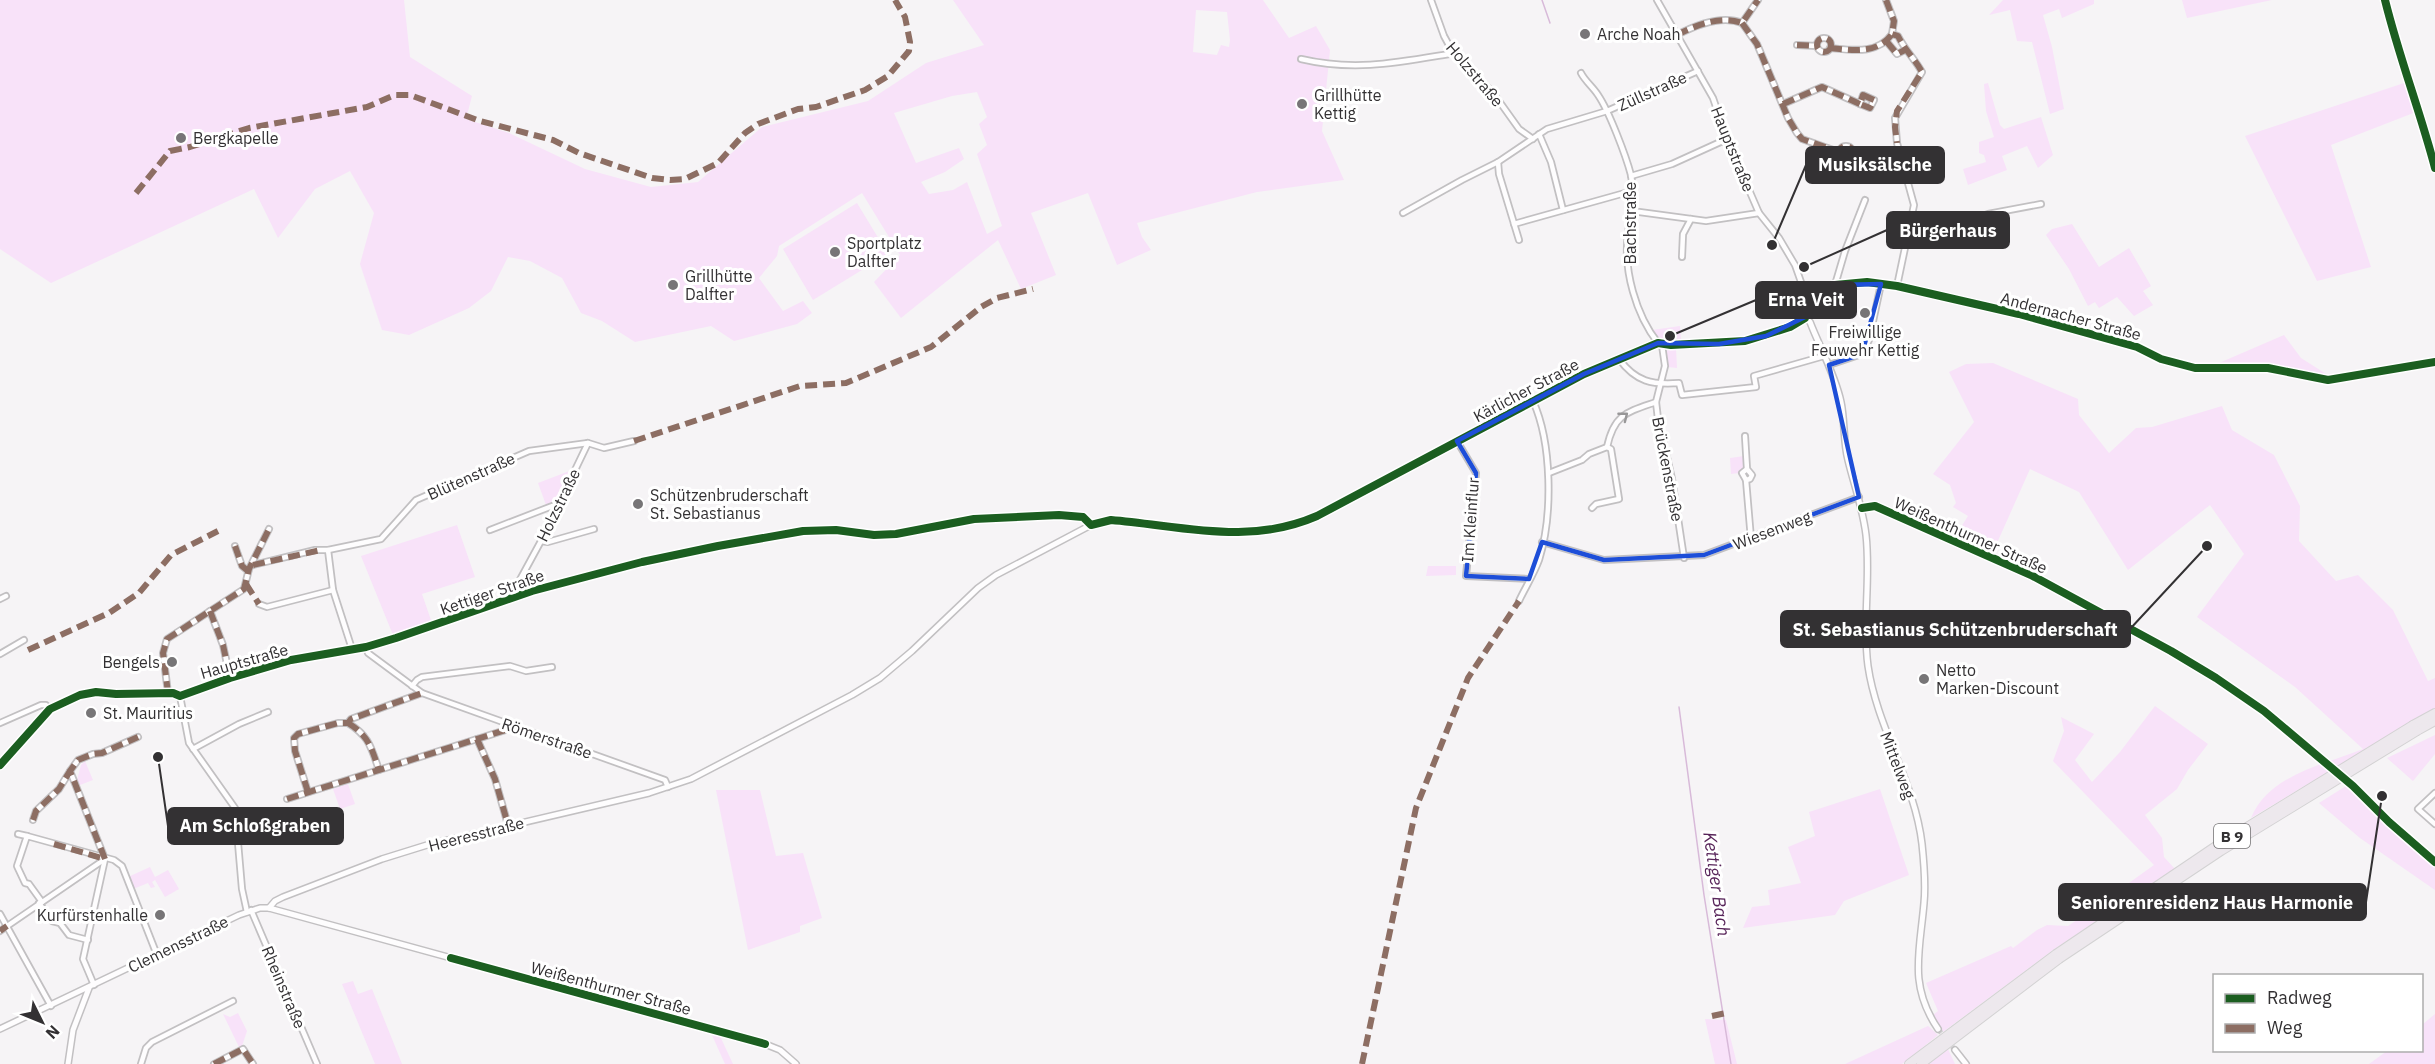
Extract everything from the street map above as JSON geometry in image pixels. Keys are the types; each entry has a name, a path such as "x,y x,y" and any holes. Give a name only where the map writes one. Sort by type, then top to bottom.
{"highway":[{"name":"B 9","path":"1909,1064 2216,846 2415,728 2435,713"},
{"name":"B 9","path":"2415,728 2435,721"},
{"name":"B 9","path":"1921,1064 2057,957"}],"street":[{"name":"Holzstraße","path":"1431,0 1444,36 1455,53 1494,94 1519,129 1533,139"},
{"name":"Hauptstraße","path":"1657,0 1713,98 1727,139 1760,213 1796,265 1807,299"},
{"path":"1743,23 1758,0"},
{"path":"1797,45 1817,46 1823,52 1830,48 1866,50 1887,42 1892,34 1894,21 1886,0"},
{"path":"1678,37 1700,24 1734,20 1743,23 1757,44 1788,118 1802,139 1839,152"},
{"path":"1892,34 1899,36 1905,51"},
{"path":"1817,46 1820,40 1826,39 1829,41 1830,48"},
{"path":"1887,42 1896,54 1905,51 1912,54 1922,72 1895,118 1897,143 1914,205 1897,286"},
{"path":"1301,59 1331,66 1368,67 1455,53"},
{"name":"Züllstraße","path":"1606,111 1698,71"},
{"name":"Bachstraße","path":"1581,73 1598,94 1631,176 1632,211 1627,236 1628,264 1640,311 1660,344"},
{"path":"1783,104 1822,87 1860,104"},
{"path":"1403,213 1498,162 1547,129 1606,111"},
{"path":"1539,134 1551,162 1563,210"},
{"path":"1631,176 1672,164 1727,139"},
{"path":"1498,162 1499,174 1519,240"},
{"path":"1514,224 1632,191"},
{"path":"1835,285 1845,251 1865,200"},
{"path":"1906,241 1924,238 1988,214 2041,204"},
{"path":"1632,211 1706,221 1760,213"},
{"path":"1682,257 1683,234 1691,219"},
{"name":"Andernacher Straße","path":"1807,299 1835,285 1867,282 1897,286 2019,314 2138,347 2161,359 2195,368 2268,368 2323,381 2435,362"},
{"path":"1828,365 1862,354 1869,340 1881,284"},
{"path":"1805,318 1807,299"},
{"path":"1660,344 1719,344 1745,341 1782,330 1805,318"},
{"path":"1805,318 1810,321 1841,402 1848,459 1859,497"},
{"name":"Kärlicher Straße","path":"1091,525 1111,520 1218,532 1266,532 1295,526 1533,401 1619,359 1660,344"},
{"name":"Brückenstraße","path":"1660,344 1665,366 1656,402 1672,479 1684,558"},
{"path":"1619,359 1628,371 1639,378 1662,384 1679,383 1682,395 1756,387 1754,375 1824,356"},
{"path":"1519,602 1539,560 1550,489 1538,413 1533,401"},
{"path":"1607,447 1611,429 1619,418 1628,411 1656,402"},
{"path":"1745,436 1748,469 1742,473 1746,480 1751,539"},
{"name":"Blütenstraße","path":"253,565 315,550 328,550 381,539 416,500 530,451 588,443 604,448 634,441"},
{"name":"Im Kleinflur","path":"1457,441 1476,473 1466,576 1529,579"},
{"name":"Holzstraße","path":"510,598 541,542 588,443"},
{"path":"1549,473 1607,447"},
{"path":"1592,508 1596,504 1619,499 1614,454 1607,447"},
{"name":"Mittelweg","path":"1859,497 1866,537 1865,627 1868,667 1884,727 1918,819 1925,886 1918,976 1924,1004 1938,1029"},
{"name":"Wiesenweg","path":"1542,542 1604,560 1684,558 1704,555 1751,539 1859,497"},
{"path":"490,530 560,503"},
{"name":"Weißenthurmer Straße","path":"1862,508 1875,506 2031,575 2180,656 2264,711 2353,786 2389,822 2435,862"},
{"name":"Kettiger Straße","path":"352,649 426,629 510,598 642,562 804,531 836,530 874,535 896,534 957,521 1059,514 1083,517 1091,525"},
{"name":"Heeresstraße","path":"269,908 275,901 381,859 427,845 668,787 691,779 871,684 896,665 978,588 996,575 1091,525"},
{"path":"168,693 164,644 167,639 244,590 248,571 267,538 269,529"},
{"path":"541,542 594,530"},
{"path":"235,546 243,566 248,571"},
{"path":"328,550 333,590 352,649"},
{"path":"259,604 267,607 333,590"},
{"path":"0,599 6,596"},
{"path":"210,611 223,645 230,678"},
{"path":"0,654 24,640"},
{"name":"Römerstraße","path":"366,647 368,653 422,693 665,780 668,787"},
{"name":"Hauptstraße","path":"180,696 291,660 352,649"},
{"path":"412,686 422,677 510,666 526,671 552,667"},
{"path":"0,765 50,709 80,695 96,692 168,693 180,696"},
{"path":"348,723 351,718 422,693"},
{"name":"Rheinstraße","path":"180,696 187,736 193,749 235,808 242,888 249,911 317,1064"},
{"path":"0,723 41,705 46,705 50,709"},
{"path":"193,749 239,724 268,712"},
{"path":"308,792 295,751 294,738 308,731 338,723 348,723 361,731 368,739 379,770"},
{"path":"287,799 515,727"},
{"path":"33,820 36,811 59,789 78,760 102,753 138,737"},
{"path":"477,739 495,779 508,825"},
{"path":"68,1064 73,1030 92,986 83,959 105,859 70,771"},
{"path":"2435,793 2418,809 2435,824"},
{"path":"18,834 114,860 122,866 158,955"},
{"path":"27,836 17,866 25,882 29,884 52,921 60,923 69,935 88,940"},
{"path":"0,931 105,859"},
{"name":"Weißenthurmer Straße","path":"269,908 755,1041 780,1050 796,1064"},
{"name":"Clemensstraße","path":"0,1029 249,911 269,908"},
{"path":"0,914 51,1006"},
{"path":"141,1064 146,1048 152,1042 233,1001"},
{"path":"214,1064 243,1049 253,1064"},
{"path":"1954,1050 1965,1064"}],"highlighted area":[{"path":"1881,284 1862,354 1829,365 1859,497 1704,555 1604,560 1542,542 1529,579 1466,576 1476,473 1457,441 1584,374 1658,343 1719,344 1766,336 1805,317 1807,299 1835,285"}],"shaded area":[{"path":"0,0 404,0 410,57 472,96 466,119 509,133 585,169 651,187 698,182 762,127 868,101 926,63 984,45 953,0 1263,0 1289,38 1316,26 1330,50 1322,131 1344,180 1257,192 1137,223 1142,237 1151,250 1117,265 1088,193 1031,213 1056,275 1021,289 998,240 901,318 874,282 900,255 862,193 779,246 777,256 759,278 783,311 803,301 812,313 797,324 734,341 711,326 635,342 602,321 581,313 562,278 530,261 508,257 491,291 469,308 409,335 382,330 360,264 374,213 350,171 315,189 278,238 254,189 51,283 0,249","holes":["1196,10 1227,12 1229,47 1221,45 1217,55 1193,52","977,92 987,117 979,124 987,145 977,154 1002,226 987,234 967,182 953,190 929,194 921,182 945,172 964,159 959,148 916,163 894,113 952,96"]},
{"path":"2003,0 2094,0 2094,4 2062,18 2059,9 2043,15 2052,47 2064,109 2050,114 2032,42 2017,41 2010,10 1989,15"},
{"path":"2182,0 2272,0 2187,18"},
{"path":"2407,82 2416,112 2331,145 2371,267 2317,281 2245,136"},
{"path":"1988,83 2000,125 2004,129 2041,117 2053,155 2038,168 2027,146 2002,156 2007,170 1968,185 1963,169 1986,162 1984,155 1979,153 1979,142 1994,137 1986,111 1984,84"},
{"name":"Sportplatz Dalfter","path":"857,203 888,254 813,300 783,249"},
{"path":"2072,224 2099,267 2129,248 2151,286 2143,291 2153,305 2134,316 2117,297 2099,308 2095,302 2088,306 2069,269 2046,235 2052,229"},
{"path":"1680,326 1681,341 1663,342 1652,330"},
{"path":"2284,335 2301,358 2331,377 2321,379 2267,366 2212,366"},
{"path":"1676,348 1677,368 1668,367 1666,353 1668,349"},
{"path":"1993,363 2078,399 2079,415 2109,453 2136,428 2152,427 2222,406 2232,430 2274,455 2300,506 2299,541 2336,581 2358,575 2393,610 2428,681 2435,678 2435,708 2251,818 2259,803 2284,781 2315,766 2363,749 2295,687 2197,617 2244,554 2210,505 2128,570 2079,492 2030,469 1993,552 1956,535 1968,516 1953,507 1956,503 1950,485 1933,474 1974,422 1949,372 1966,364"},
{"path":"1744,456 1745,465 1739,473 1731,474 1730,458"},
{"path":"572,470 559,495 546,505 538,483"},
{"path":"457,525 475,577 422,594 432,623 393,635 361,556"},
{"path":"1428,566 1456,566 1456,575 1426,576"},
{"path":"2155,706 2208,744 2177,789 2145,815 2162,838 2164,857 2175,869 2053,950 1943,1032 1933,1015 1938,1011 1926,983 2011,946 2013,948 2047,925 2068,926 2154,865 2053,761 2064,731 2061,717 2094,734 2075,760 2092,782 2120,752"},
{"path":"2435,735 2435,754 2413,781 2387,758"},
{"path":"85,761 93,780 80,785 77,780 81,765"},
{"path":"348,784 355,804 340,809 333,789"},
{"path":"2346,786 2435,868 2435,890 2360,838 2319,803"},
{"path":"1880,789 1909,875 1844,901 1835,915 1743,928 1752,907 1770,905 1768,890 1801,883 1788,847 1815,836 1809,812"},
{"path":"716,790 760,790 776,856 803,853 822,918 800,926 800,932 748,950"},
{"path":"150,867 155,877 168,870 179,889 165,897 155,880 152,882 155,887 151,888 148,883 133,889 128,877"},
{"path":"353,981 358,994 372,989 402,1064 375,1064 342,984"},
{"path":"238,1013 247,1031 242,1046 239,1047 223,1014 230,1017"},
{"path":"2435,1014 2435,1064 2369,1064 2386,1052 2423,1052 2423,1024"},
{"path":"1705,1019 1726,1020 1737,1064 1715,1064"},
{"path":"1928,1026 1938,1035 1902,1064 1845,1064"},
{"path":"711,1033 720,1036 733,1064 725,1064"},
{"path":"1948,1049 1955,1064 1929,1064"}],"waterway":[{"name":"Kettiger Bach","path":"1542,0 1550,23"},
{"name":"Kettiger Bach","path":"1679,707 1704,895 1731,1064"}],"tunnel":[{"path":"1938,1029 1955,1050"}],"marked path":[{"path":"136,193 170,151 249,128 367,107 395,95 410,95 480,121 553,140 579,153 652,178 685,179 718,163 745,133 758,124 798,109 816,107 865,90 888,76 909,51 910,42 905,17 895,0"},
{"path":"1677,35 1718,21 1742,23 1758,0"},
{"path":"1886,0 1894,21 1892,34 1898,36 1922,72 1897,111 1895,127 1897,143"},
{"path":"1742,23 1757,44 1788,118 1797,133 1802,139 1839,152"},
{"path":"1830,48 1864,50 1879,45 1892,34"},
{"path":"1824,38 1829,40 1831,45 1829,50 1824,52 1819,50 1817,45 1819,40 1824,38"},
{"path":"1887,42 1897,54 1905,50"},
{"path":"1797,45 1817,46"},
{"path":"1783,104 1822,87 1860,104"},
{"path":"1863,95 1874,100 1870,108 1860,104 1863,95"},
{"path":"1846,146 1851,148 1853,153 1851,158 1846,160 1841,158 1839,153 1841,148 1846,146"},
{"path":"634,441 800,386 846,383 931,347 981,307 997,298 1033,289"},
{"path":"168,693 163,653 167,639 244,589 249,569 269,529"},
{"path":"28,650 109,613 139,593 171,555 218,531"},
{"path":"235,546 242,566 248,571"},
{"path":"253,565 321,550"},
{"path":"246,584 259,604"},
{"path":"1362,1064 1416,808 1468,678 1519,601"},
{"path":"210,611 223,645 230,678"},
{"path":"308,792 295,751 294,738 298,734 338,723 348,723 351,719 422,693"},
{"path":"348,723 365,738 379,770"},
{"path":"287,799 515,727"},
{"path":"105,859 70,771 78,760 102,753 138,737"},
{"path":"477,739 495,779 508,825"},
{"path":"33,820 36,811 59,789 70,771"},
{"path":"54,844 105,859"},
{"path":"0,931 7,926"},
{"path":"1712,1016 1726,1013"},
{"path":"214,1064 243,1049 253,1064"}],"cycle path":[{"path":"2385,0 2435,168"},
{"path":"0,765 50,709 80,695 96,692 173,693 180,696 291,660 366,647 532,591 642,562 718,546 803,531 836,530 874,535 896,534 974,519 1059,515 1083,517 1091,525 1111,520 1215,532 1266,530 1291,525 1317,516 1584,374 1658,343 1671,345 1745,341 1790,327 1805,318 1807,299 1835,285 1867,282 1897,286 2019,314 2137,347 2161,359 2195,368 2268,368 2328,380 2435,362"},
{"path":"1862,508 1875,506 2031,575 2216,678 2264,711 2353,786 2389,822 2435,862"},
{"path":"451,958 765,1044"}],"place":[{"name":"Arche Noah","path":"1585,34"},
{"name":"Grillhütte Kettig","path":"1302,104"},
{"name":"Bergkapelle","path":"181,138"},
{"name":"Musiksälsche","path":"1772,245"},
{"name":"Sportplatz Dalfter","path":"835,252"},
{"name":"Bürgerhaus","path":"1804,267"},
{"name":"Grillhütte Dalfter","path":"673,285"},
{"name":"Freiwillige Feuwehr Kettig","path":"1865,313"},
{"name":"Erna Veit","path":"1670,336"},
{"name":"Schützenbruderschaft St. Sebastianus","path":"638,504"},
{"name":"St. Sebastianus Schützenbruderschaft","path":"2207,546"},
{"name":"Bengels","path":"172,662"},
{"name":"Netto Marken-Discount","path":"1924,679"},
{"name":"St. Mauritius","path":"91,713"},
{"name":"Am Schloßgraben","path":"158,757"},
{"name":"Seniorenresidenz Haus Harmonie","path":"2382,796"},
{"name":"Kurfürstenhalle","path":"160,915"}]}
